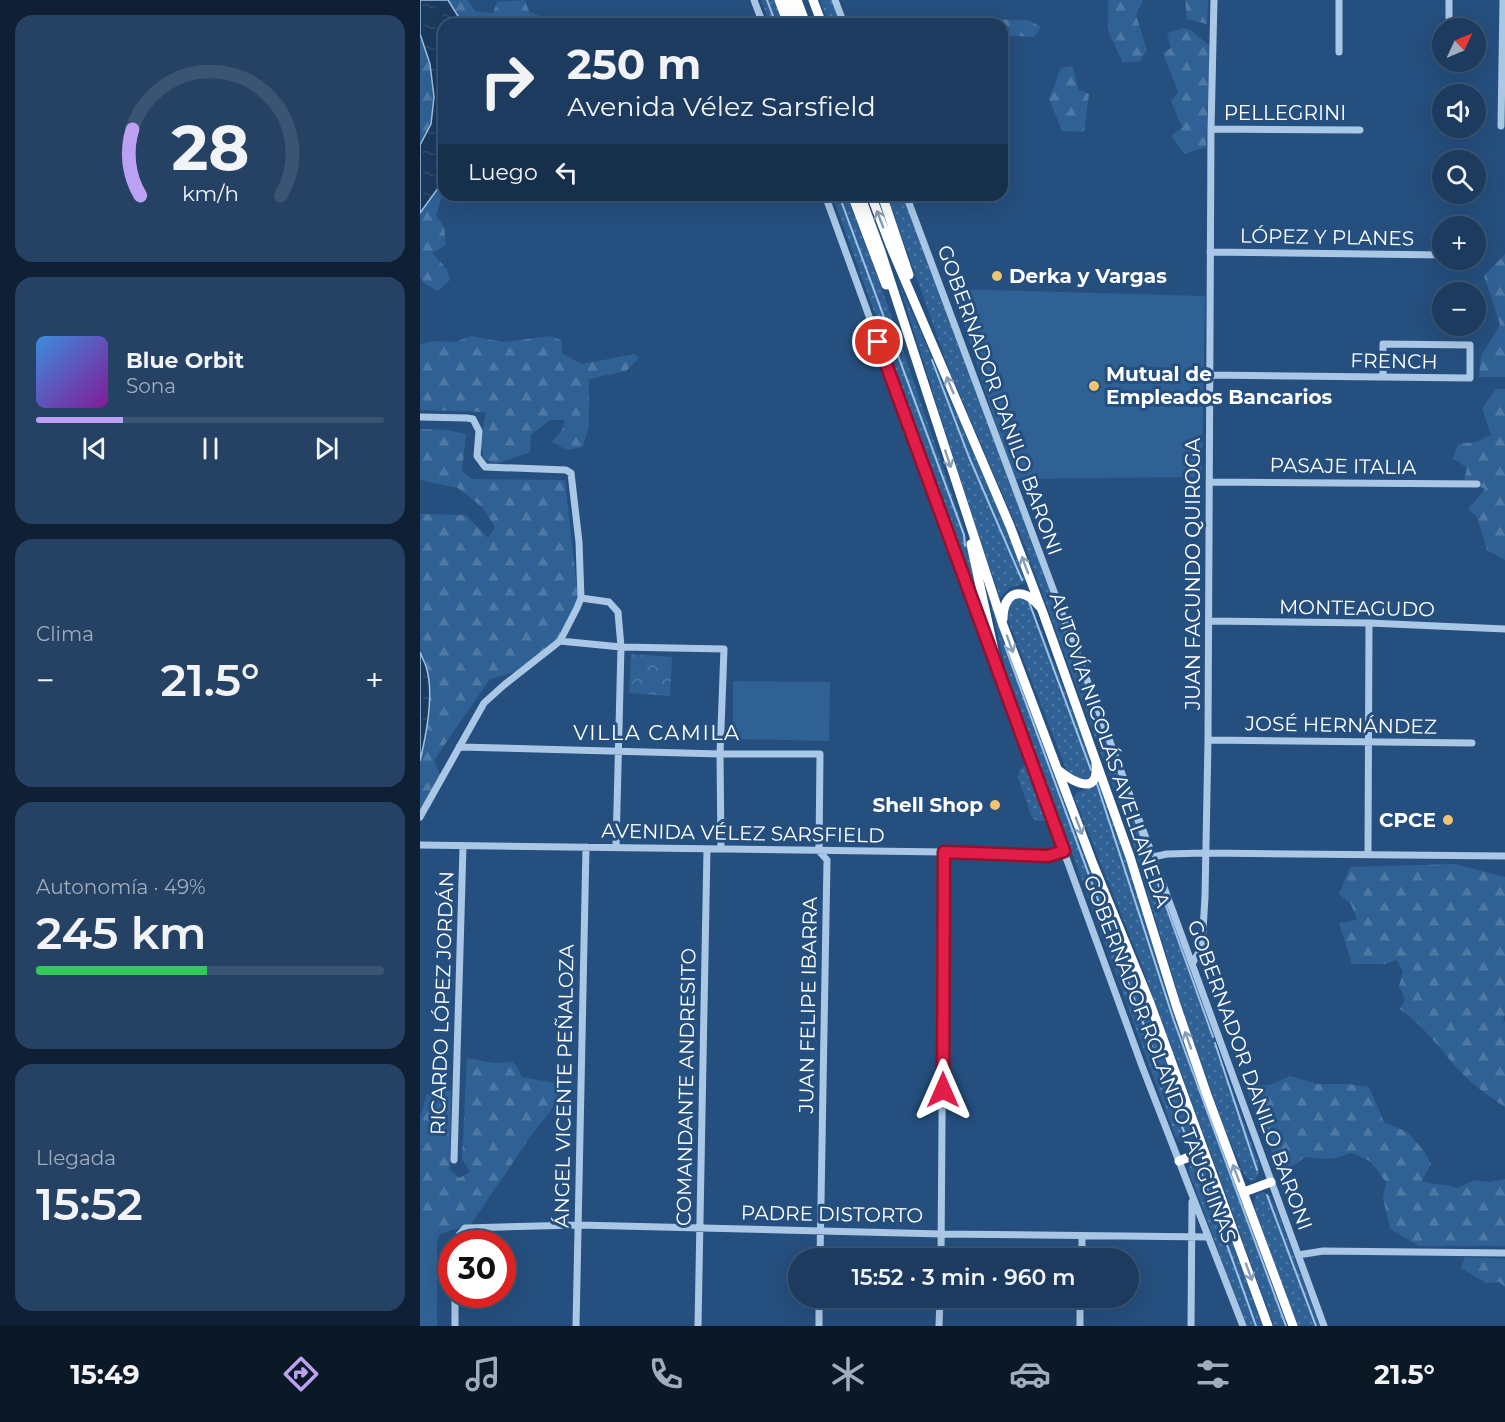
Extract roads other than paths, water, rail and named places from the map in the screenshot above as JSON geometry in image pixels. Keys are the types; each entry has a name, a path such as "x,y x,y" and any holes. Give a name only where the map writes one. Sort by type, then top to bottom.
{"highway":[{"path":"779,0 786,18"},
{"path":"788,0 795,18"},
{"path":"797,0 804,18"},
{"path":"813,0 820,18"},
{"path":"854,201 917,363"},
{"path":"862,201 1003,625 1056,768 1150,1003 1268,1326"},
{"name":"AUTOVÍA NICOLÁS AVELLANEDA","path":"873,201 1011,526 1096,756 1176,1005 1293,1326"},
{"path":"884,201 927,331"},
{"path":"960,498 999,674"},
{"path":"1003,625 1005,604 1017,594 1030,596 1043,613"},
{"path":"1056,768 1076,783 1089,783 1097,772 1096,756"},
{"path":"1179,1161 1204,1151"},
{"path":"1244,1192 1271,1182"}],"street":[{"path":"754,0 761,18"},
{"path":"835,0 842,18"},
{"name":"JUAN FACUNDO QUIROGA","path":"1192,964 1202,948 1205,897 1214,0"},
{"path":"1339,0 1339,52"},
{"path":"1449,0 1449,18"},
{"path":"1501,126 1503,0"},
{"name":"PELLEGRINI","path":"1211,129 1360,130"},
{"name":"GOBERNADOR ROLANDO TAUGUINAS","path":"827,201 1064,851 1242,1326"},
{"name":"GOBERNADOR DANILO BARONI","path":"908,201 1153,857 1324,1326"},
{"name":"LÓPEZ Y PLANES","path":"1210,252 1432,255"},
{"name":"FRENCH","path":"1210,375 1383,377 1470,378 1470,345 1383,344 1383,377"},
{"path":"420,417 473,419 479,431 477,456 485,467 566,470 571,473 579,542 581,598 560,641 484,703 420,817"},
{"name":"PASAJE ITALIA","path":"1209,482 1477,484"},
{"path":"581,598 609,602 618,612 621,647 616,847"},
{"name":"MONTEAGUDO","path":"1209,621 1369,623 1505,629"},
{"path":"1368,853 1369,623"},
{"path":"560,641 621,647 724,649 720,754 721,849"},
{"name":"JOSÉ HERNÁNDEZ","path":"1208,740 1472,743"},
{"path":"459,747 720,754"},
{"name":"JUAN FELIPE IBARRA","path":"720,754 820,754 819,851 826,860 820,1248"},
{"name":"AVENIDA VÉLEZ SARSFIELD","path":"420,845 944,852 1048,856 1064,851"},
{"name":"RICARDO LÓPEZ JORDÁN","path":"454,1160 463,846"},
{"name":"ÁNGEL VICENTE PEÑALOZA","path":"576,1326 586,847"},
{"name":"COMANDANTE ANDRESITO","path":"698,1326 707,849"},
{"path":"941,1248 944,852"},
{"path":"1153,857 1167,854 1205,853 1505,856"},
{"path":"1191,1326 1192,1196"},
{"name":"PADRE DISTORTO","path":"463,1230 465,1228 578,1226 700,1227 942,1234 1208,1237"},
{"path":"1082,1236 1082,1248"},
{"path":"1298,1255 1323,1251 1505,1253"},
{"path":"455,1308 455,1326"},
{"path":"819,1308 819,1326"},
{"path":"939,1326 940,1308"},
{"path":"1080,1308 1080,1326"}],"water":[{"path":"420,0 448,0 458,18 438,18 438,188 420,213 420,145 431,124 434,97 430,64 420,34"},
{"path":"420,652 429,680 430,692 427,728 420,761"}],"waterway":[{"path":"767,0 774,18"},
{"path":"841,201 964,535 965,546"},
{"path":"932,360 969,457 1022,580"},
{"path":"1029,602 1091,770"},
{"path":"1005,646 1156,1058"},
{"path":"1097,784 1174,1021 1286,1326"},
{"path":"1133,814 1213,1037"},
{"path":"1215,1043 1257,1170"},
{"path":"1161,1072 1188,1142"},
{"path":"1200,1169 1256,1326"},
{"path":"1267,1195 1316,1326"}],"place":[{"name":"Derka y Vargas","path":"997,276"},
{"name":"Mutual de Empleados Bancarios","path":"1094,386"},
{"name":"Shell Shop","path":"995,805"},
{"name":"CPCE","path":"1448,820"}],"district":[{"name":"VILLA CAMILA","path":"657,733"}]}
